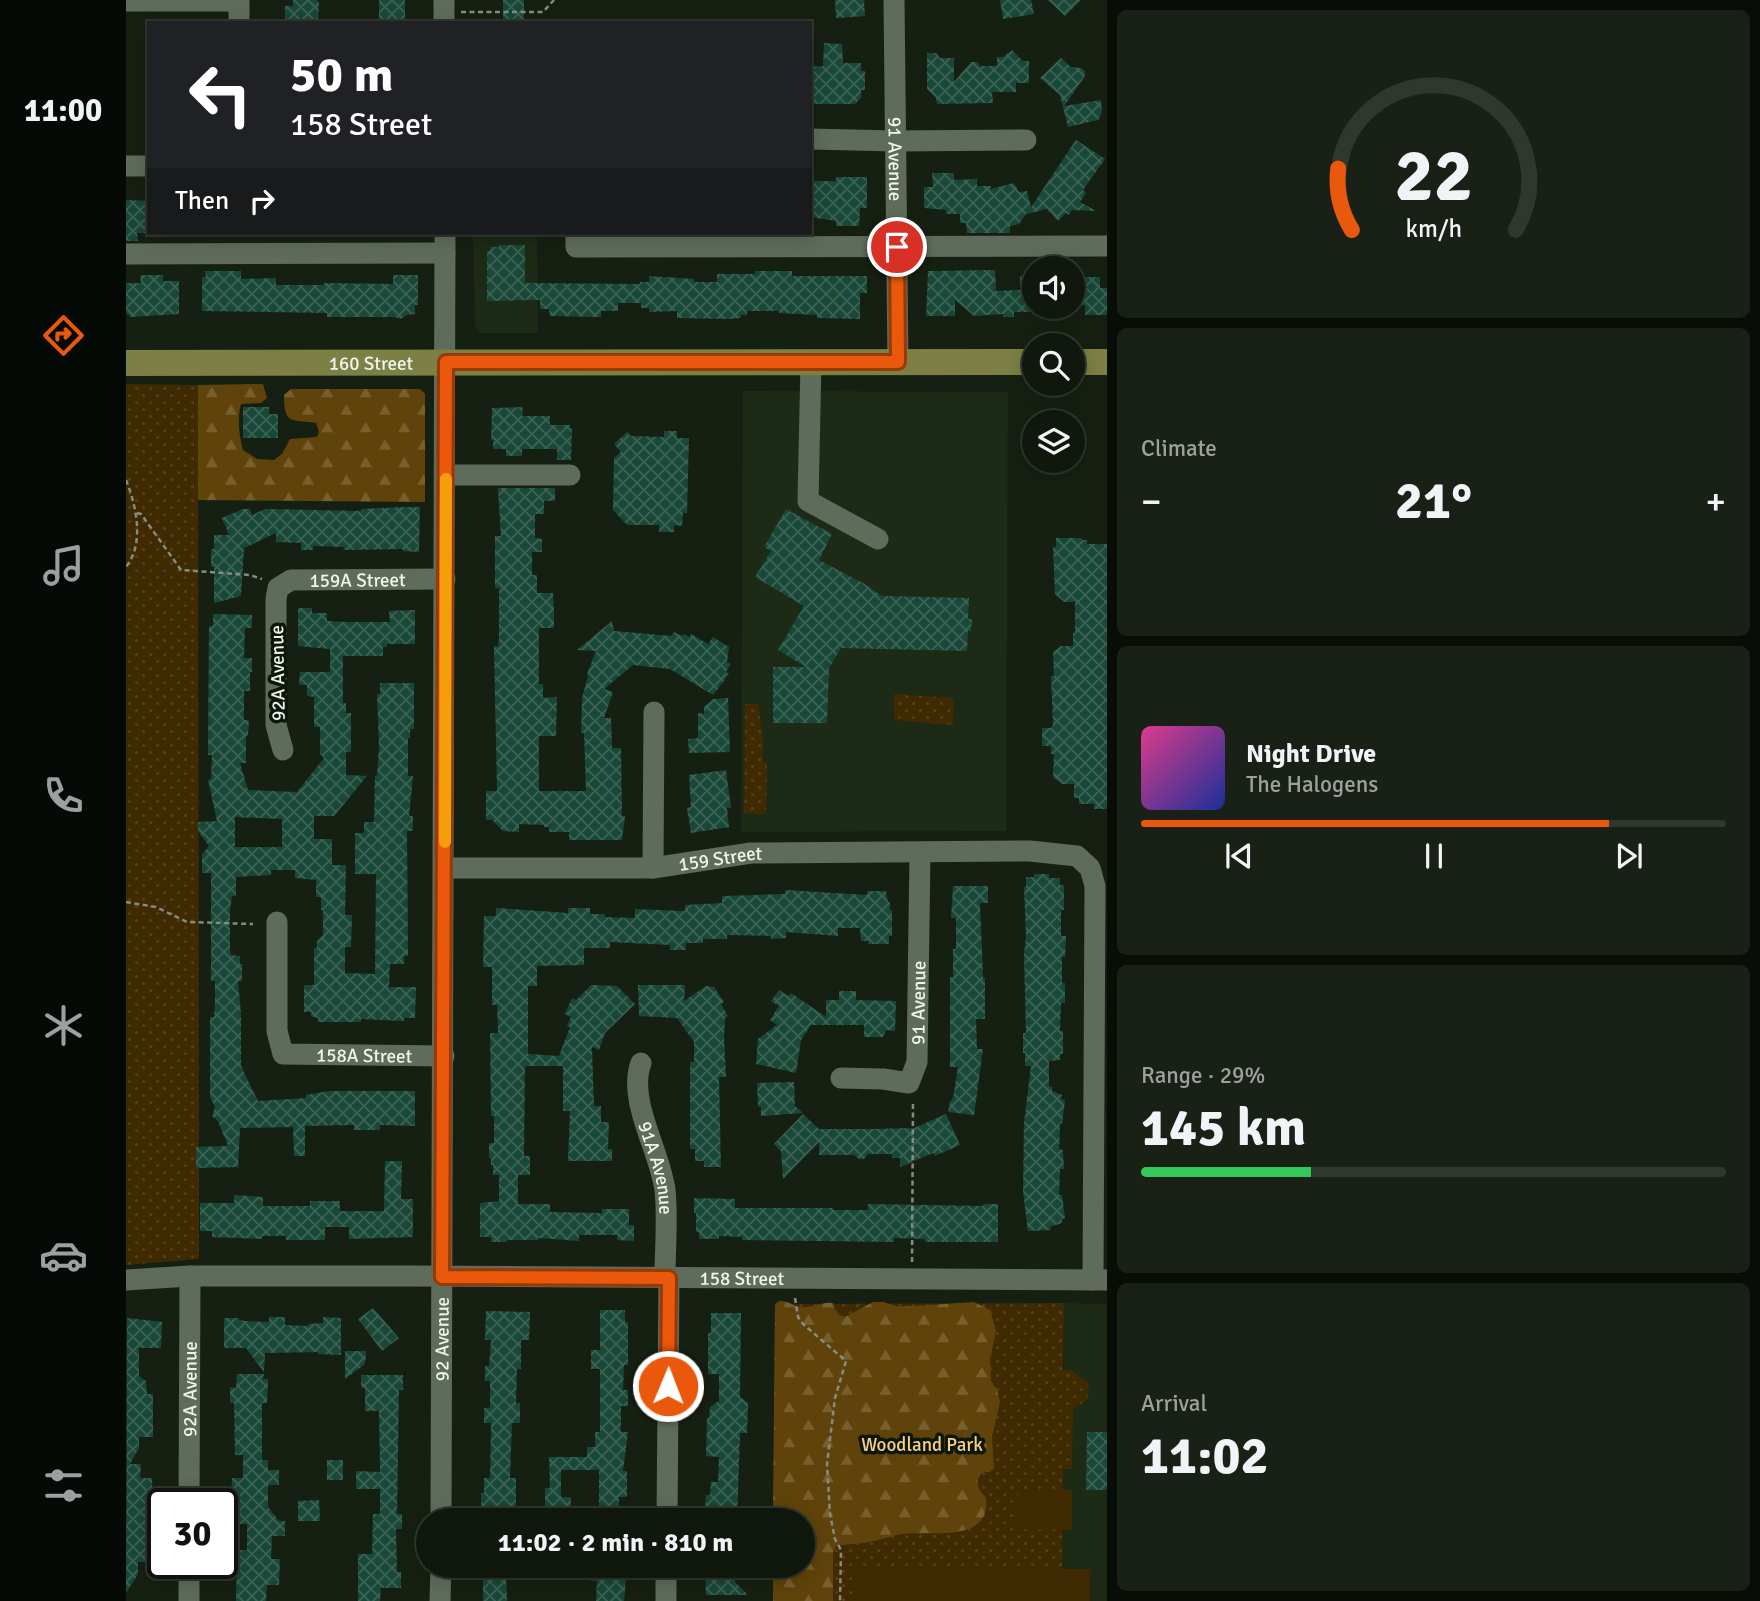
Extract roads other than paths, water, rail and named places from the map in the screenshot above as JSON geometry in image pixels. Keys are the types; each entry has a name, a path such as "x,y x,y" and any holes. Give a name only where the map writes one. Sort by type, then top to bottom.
{"main road":[{"name":"160 Street","path":"126,363 1022,362"},
{"path":"1085,362 1107,362"}],"street":[{"name":"91 Avenue","path":"894,0 898,362"},
{"path":"126,1 239,12"},
{"path":"812,139 1026,140"},
{"path":"126,166 147,166"},
{"path":"576,235 576,247 1107,246"},
{"path":"126,254 445,243"},
{"name":"92 Avenue","path":"441,1508 445,243"},
{"path":"811,362 808,501 878,539"},
{"path":"446,475 570,475"},
{"name":"159A Street","path":"269,587 278,588 291,580 445,579"},
{"name":"92A Avenue","path":"269,587 276,725 283,750"},
{"path":"653,868 654,712"},
{"name":"159 Street","path":"445,868 653,868 751,853 1030,851 1077,856 1090,868 1095,879 1101,960 1100,1280"},
{"name":"91 Avenue","path":"841,1078 909,1083 914,1073 917,1062 920,853"},
{"name":"158A Street","path":"277,922 277,1031 283,1054 444,1056"},
{"name":"91A Avenue","path":"641,1063 637,1080 639,1101 662,1173 665,1192 667,1508"},
{"name":"92A Avenue","path":"189,1488 190,1276"},
{"name":"158 Street","path":"126,1280 190,1276 1100,1280"},
{"path":"440,1578 440,1601"},
{"path":"666,1578 666,1601"},
{"path":"189,1579 189,1601"}],"park label":[{"name":"Woodland Park","path":"922,1444"}]}
